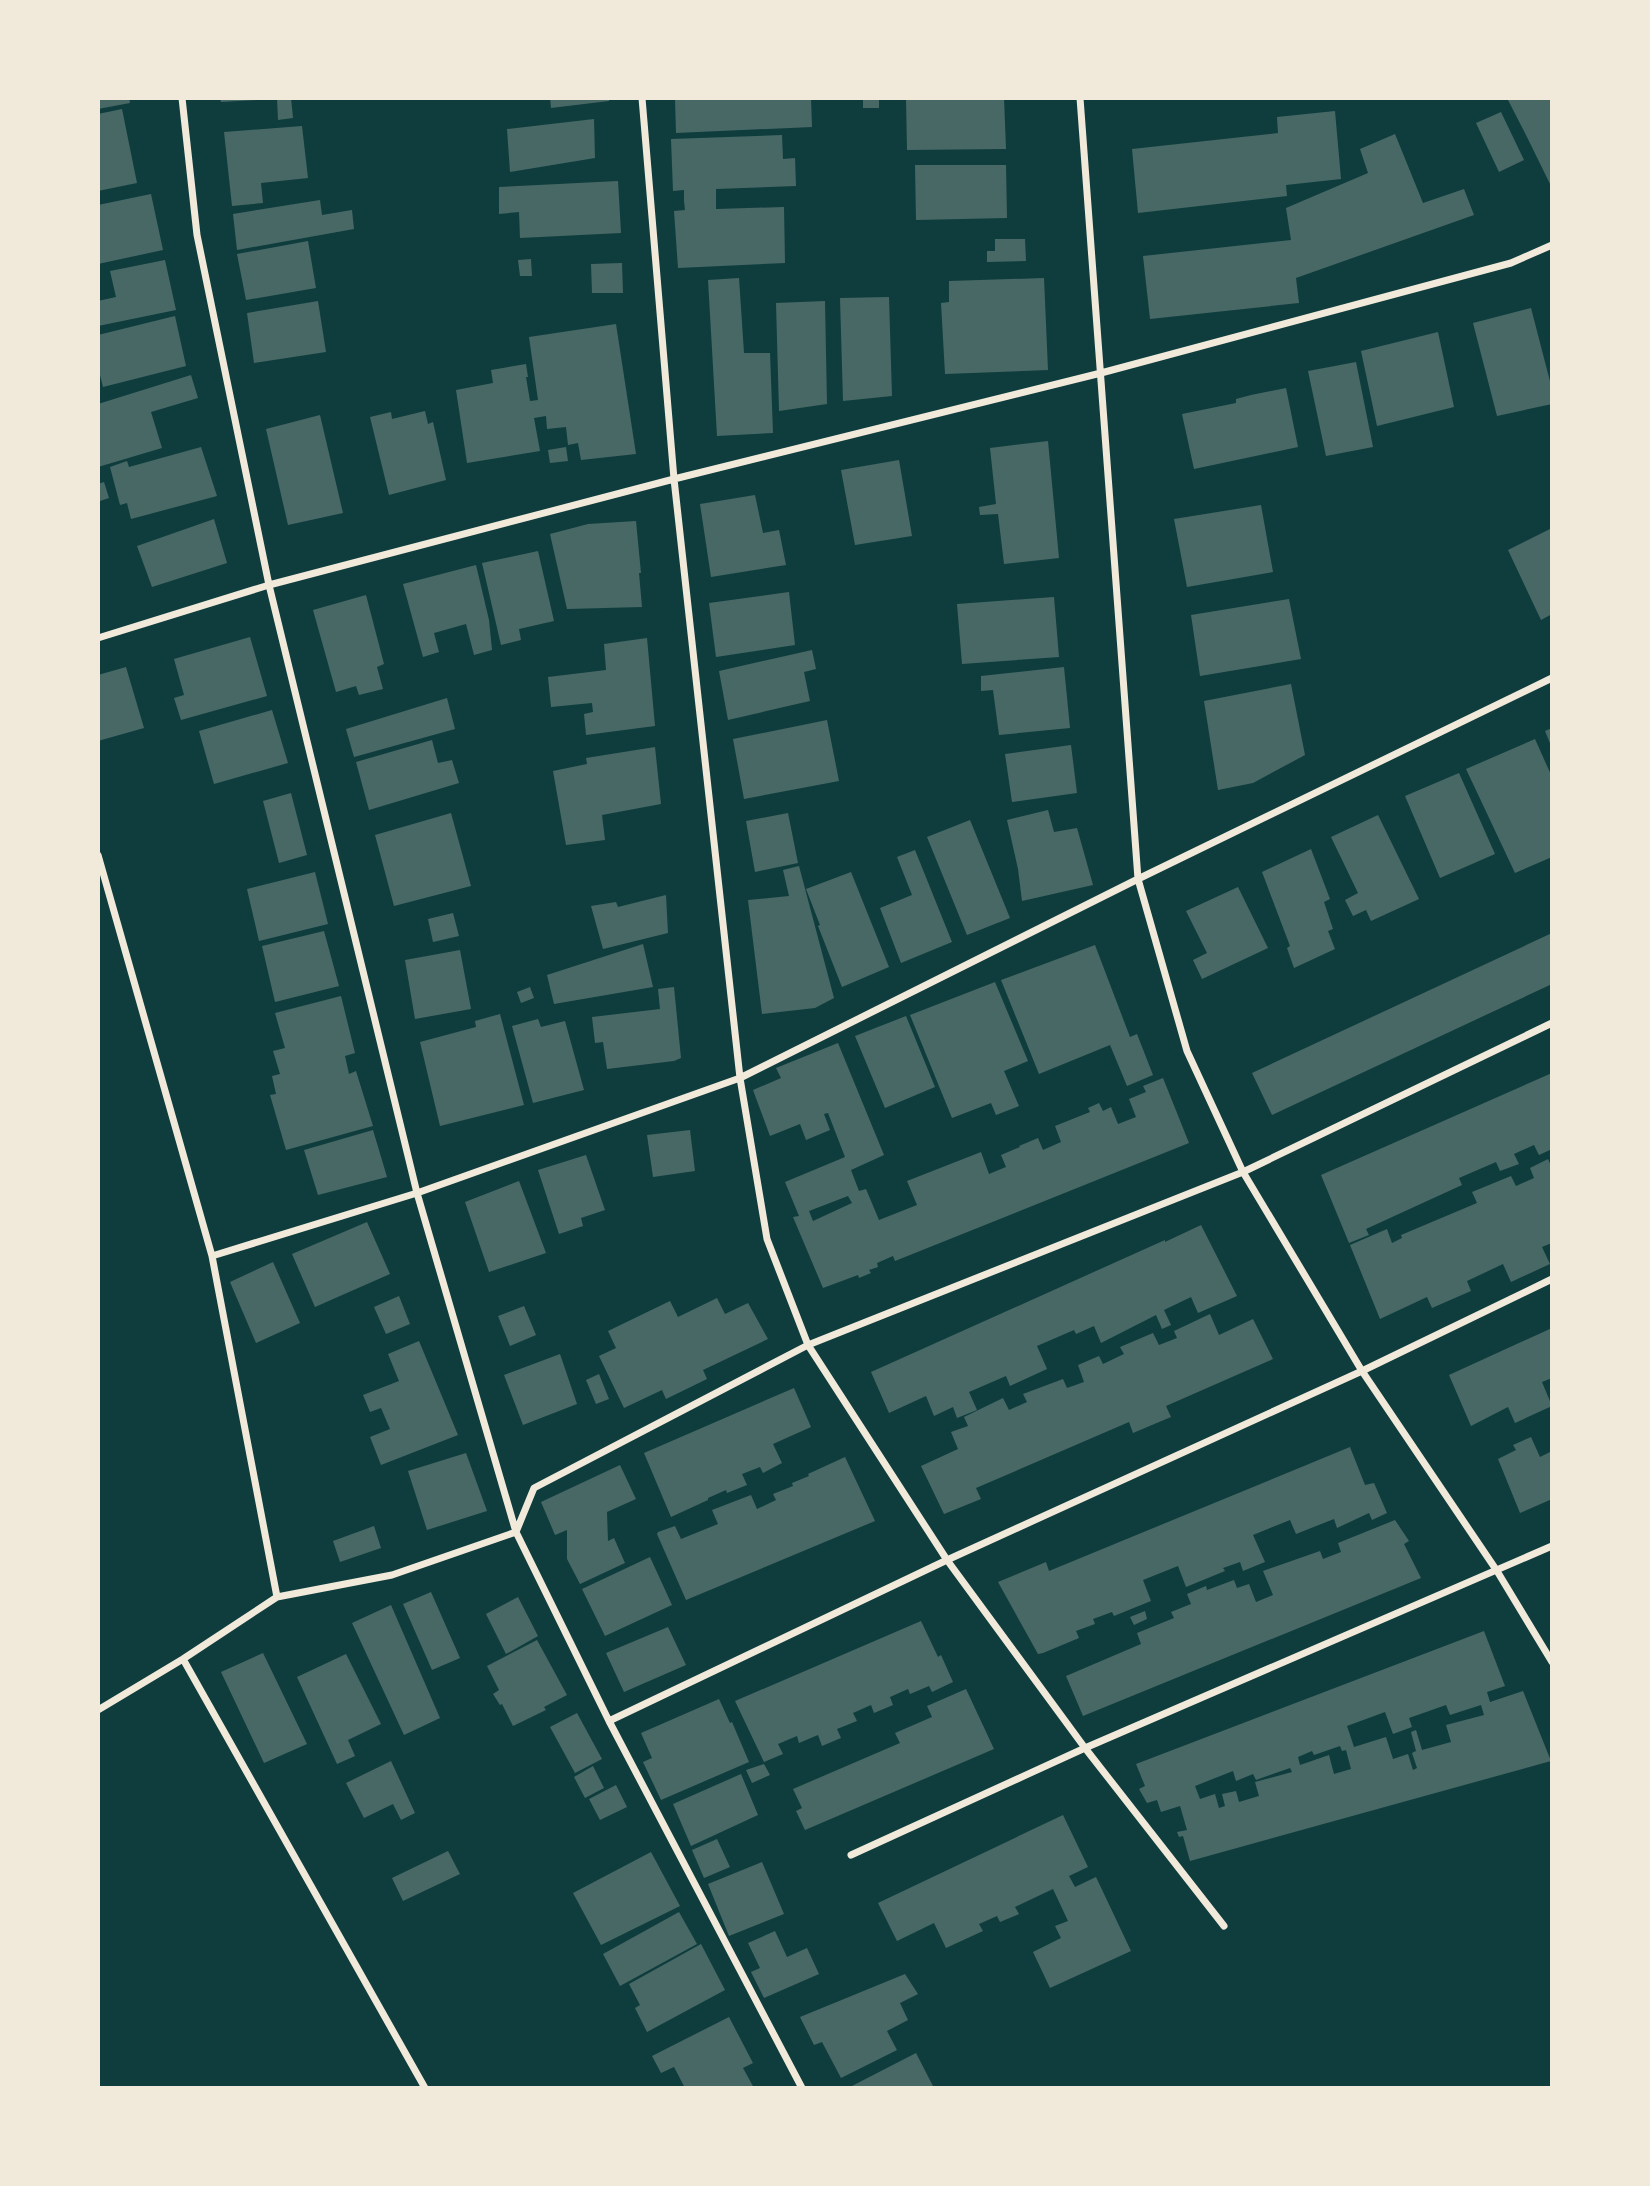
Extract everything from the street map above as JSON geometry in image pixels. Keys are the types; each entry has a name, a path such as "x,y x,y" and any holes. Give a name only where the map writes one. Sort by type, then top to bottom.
{"street":[{"path":"182,98 197,235 270,585 417,1193 516,1532 608,1721 802,2088"},
{"path":"642,98 674,479 740,1078 767,1239 808,1345 947,1560 1085,1748 1224,1926"},
{"path":"1080,98 1138,879 1187,1051 1243,1172 1362,1371 1497,1572 1552,1662"},
{"path":"98,638 270,585 674,479 1101,373 1511,263 1552,245"},
{"path":"212,1256 417,1193 740,1078 1138,879 1552,678"},
{"path":"98,856 212,1256 277,1597"},
{"path":"98,1710 183,1659 277,1597 393,1576 516,1532 534,1488 808,1345 1243,1172 1552,1023"},
{"path":"608,1721 947,1560 1362,1371 1552,1279"},
{"path":"850,1855 1085,1748 1552,1546"},
{"path":"183,1659 425,2088"}],"building":[{"path":"98,98 129,98 130,103 98,109"},
{"path":"220,98 258,98 258,100 221,102"},
{"path":"277,98 291,98 293,118 278,120"},
{"path":"550,98 609,98 609,101 551,108"},
{"path":"675,98 811,98 812,127 676,133"},
{"path":"863,98 879,98 879,108 863,108"},
{"path":"906,98 1004,98 1006,149 907,150"},
{"path":"1507,98 1552,98 1552,188 1526,135"},
{"path":"122,109 137,183 98,191 98,114"},
{"path":"1335,111 1341,179 1286,185 1287,196 1138,213 1132,149 1278,133 1277,117"},
{"path":"1501,112 1524,160 1499,172 1476,123"},
{"path":"594,119 595,158 510,172 507,129"},
{"path":"302,126 308,178 261,183 263,203 232,206 224,132"},
{"path":"1395,134 1423,203 1464,189 1474,215 1296,278 1299,303 1150,319 1143,256 1291,240 1286,208 1368,173 1360,149"},
{"path":"782,135 783,159 795,158 796,186 716,189 716,209 784,207 785,263 678,268 674,211 685,210 684,190 673,191 671,139"},
{"path":"915,165 1006,165 1007,218 916,220"},
{"path":"618,181 621,233 520,238 519,212 499,214 499,187"},
{"path":"151,194 163,250 98,264 98,205"},
{"path":"320,200 322,215 352,210 354,229 237,250 233,214"},
{"path":"995,239 1025,239 1026,261 987,262 987,251 995,251"},
{"path":"308,241 316,288 246,300 237,254"},
{"path":"531,259 532,276 520,276 518,260"},
{"path":"165,260 176,310 98,326 98,301 116,297 110,271"},
{"path":"622,263 623,293 592,293 591,264"},
{"path":"739,278 744,353 770,353 773,433 717,436 708,280"},
{"path":"1044,278 1048,370 945,374 941,303 949,302 949,281"},
{"path":"889,297 892,396 843,401 840,298"},
{"path":"318,301 326,352 254,363 247,313"},
{"path":"825,301 827,404 779,411 776,303"},
{"path":"1531,308 1552,389 1552,404 1497,416 1473,323"},
{"path":"175,316 186,366 103,387 98,367 98,335"},
{"path":"616,324 636,454 581,460 578,443 568,445 566,427 547,429 546,416 534,418 540,451 467,463 456,390 493,383 491,370 526,364 530,401 538,400 529,337"},
{"path":"1438,332 1454,407 1377,426 1361,351"},
{"path":"1356,362 1373,447 1326,456 1308,371"},
{"path":"191,375 198,398 151,412 162,448 98,467 98,404"},
{"path":"1286,388 1298,447 1194,469 1182,414 1236,403 1236,399"},
{"path":"425,411 428,424 433,422 446,480 389,495 370,417 391,412 392,419"},
{"path":"320,415 343,513 288,525 266,429"},
{"path":"1048,441 1059,558 1004,564 998,514 980,515 979,507 996,504 990,448"},
{"path":"201,447 217,496 131,519 127,503 120,505 110,467 127,461 129,467"},
{"path":"566,447 568,461 550,463 548,450"},
{"path":"899,460 912,536 855,545 841,470"},
{"path":"104,482 109,498 100,501 98,484"},
{"path":"755,495 763,533 779,530 786,565 711,577 700,504"},
{"path":"1261,505 1273,572 1187,587 1174,519"},
{"path":"214,519 227,563 152,587 137,546"},
{"path":"636,521 642,607 567,609 550,534 588,524"},
{"path":"1552,528 1552,614 1541,620 1508,550"},
{"path":"538,551 554,621 519,629 521,640 501,645 482,563"},
{"path":"476,565 489,620 492,650 474,655 466,624 434,633 439,652 423,657 403,584"},
{"path":"789,592 795,645 716,657 709,603"},
{"path":"366,595 384,664 377,667 383,689 359,695 356,686 336,692 313,610"},
{"path":"1054,597 1059,657 962,664 957,604"},
{"path":"1289,599 1301,659 1200,676 1191,615"},
{"path":"250,637 267,696 181,720 174,698 184,695 174,659"},
{"path":"647,638 655,726 586,735 584,714 593,712 592,703 551,707 548,677 606,670 604,644"},
{"path":"812,650 816,669 804,672 810,701 728,720 719,671"},
{"path":"126,667 144,728 98,741 98,675"},
{"path":"1064,667 1070,728 999,735 993,690 981,691 981,676"},
{"path":"1291,684 1305,755 1253,783 1218,790 1204,701"},
{"path":"447,698 455,729 354,757 346,729"},
{"path":"272,710 288,763 214,784 199,731"},
{"path":"827,720 839,781 744,799 733,739"},
{"path":"1552,728 1552,748 1545,731"},
{"path":"1535,739 1552,777 1552,857 1515,873 1466,769"},
{"path":"432,740 438,763 452,760 459,783 369,810 356,762"},
{"path":"1071,745 1077,793 1012,802 1005,754"},
{"path":"655,747 661,804 602,815 605,840 566,845 553,771 587,764 586,758"},
{"path":"1459,773 1495,854 1440,878 1405,796"},
{"path":"291,793 307,855 279,863 263,801"},
{"path":"1048,810 1054,832 1077,828 1093,885 1022,901 1007,820"},
{"path":"451,813 471,886 394,906 375,835"},
{"path":"788,813 798,863 755,872 746,821"},
{"path":"1378,815 1419,899 1371,921 1366,910 1353,916 1345,900 1358,893 1331,837"},
{"path":"970,820 1010,918 967,935 927,837"},
{"path":"1311,849 1330,899 1324,902 1333,929 1328,931 1335,949 1294,968 1287,948 1290,946 1262,872"},
{"path":"915,850 952,942 901,963 880,908 912,895 897,857"},
{"path":"799,866 834,998 815,1008 762,1014 748,900 789,896 783,870"},
{"path":"315,872 328,924 259,941 247,889"},
{"path":"851,872 889,967 842,987 806,889"},
{"path":"1238,887 1268,948 1202,979 1193,960 1207,953 1186,911"},
{"path":"666,895 668,933 603,949 591,906 616,902 618,907"},
{"path":"453,913 459,936 433,942 428,919"},
{"path":"324,931 339,986 275,1002 262,946"},
{"path":"1552,933 1552,984 1272,1115 1252,1073"},
{"path":"643,944 653,987 554,1004 547,975"},
{"path":"1095,945 1130,1037 1137,1034 1153,1075 1127,1086 1110,1045 1039,1074 1001,980"},
{"path":"460,950 471,1009 415,1019 405,960"},
{"path":"995,982 1028,1061 1004,1071 1019,1106 996,1115 991,1103 952,1118 910,1015"},
{"path":"530,987 534,998 521,1003 517,992"},
{"path":"674,987 681,1058 607,1069 603,1042 595,1043 592,1017 660,1009 658,989"},
{"path":"341,996 355,1053 345,1056 349,1074 356,1071 373,1126 286,1150 270,1095 276,1094 272,1076 280,1074 273,1051 285,1048 275,1013"},
{"path":"500,1014 524,1105 440,1126 420,1042 476,1027 475,1021"},
{"path":"906,1016 935,1087 885,1108 855,1036"},
{"path":"538,1019 541,1027 565,1021 584,1090 533,1103 512,1026"},
{"path":"838,1043 884,1155 851,1170 859,1191 866,1189 879,1220 917,1205 907,1181 981,1152 989,1174 1006,1167 1001,1155 1019,1146 1038,1138 1043,1150 1061,1142 1055,1126 1090,1112 1088,1108 1099,1103 1103,1111 1111,1107 1118,1124 1136,1117 1129,1099 1146,1092 1143,1086 1163,1078 1189,1143 895,1261 893,1256 877,1263 878,1267 869,1270 871,1273 823,1288 793,1217 799,1216 785,1182 845,1157 828,1113 824,1114 830,1130 806,1140 800,1124 770,1136 753,1090 781,1078 776,1068","holes":["848,1196 852,1203 813,1221 809,1211"]},
{"path":"1552,1073 1552,1149 1539,1155 1534,1145 1514,1154 1519,1164 1500,1171 1496,1162 1459,1178 1462,1185 1366,1229 1369,1235 1349,1243 1321,1175"},
{"path":"373,1130 387,1177 318,1195 304,1150"},
{"path":"690,1130 695,1171 653,1177 647,1135"},
{"path":"586,1155 605,1210 581,1218 583,1226 559,1234 538,1170"},
{"path":"1548,1159 1552,1168 1552,1243 1542,1247 1550,1264 1511,1282 1503,1264 1467,1281 1471,1291 1432,1308 1427,1297 1380,1319 1350,1245 1387,1229 1392,1243 1402,1238 1401,1235 1477,1203 1472,1192 1511,1176 1516,1186 1534,1178 1530,1168"},
{"path":"519,1181 546,1253 489,1272 465,1202"},
{"path":"367,1222 390,1274 315,1307 292,1254"},
{"path":"1201,1225 1237,1296 1198,1313 1191,1297 1164,1310 1171,1325 1162,1329 1156,1315 1101,1343 1094,1326 1076,1334 1074,1330 1037,1346 1047,1369 1010,1386 1006,1376 969,1392 977,1410 957,1418 953,1407 934,1416 926,1396 889,1413 871,1372"},
{"path":"273,1262 300,1323 256,1343 230,1282"},
{"path":"399,1296 410,1324 386,1334 374,1307"},
{"path":"717,1298 725,1314 748,1303 768,1339 703,1370 707,1379 666,1399 662,1390 624,1408 599,1356 616,1348 608,1331 670,1301 678,1317"},
{"path":"524,1306 536,1335 510,1346 498,1316"},
{"path":"1210,1314 1219,1335 1253,1319 1273,1359 1166,1406 1171,1417 1133,1433 1129,1422 976,1488 981,1499 944,1514 921,1466 958,1449 951,1432 968,1426 964,1417 1003,1398 1009,1410 1027,1402 1023,1394 1063,1379 1067,1388 1084,1382 1078,1365 1099,1356 1103,1364 1124,1354 1120,1347 1153,1333 1159,1345 1177,1338 1174,1331"},
{"path":"1552,1328 1552,1378 1542,1382 1552,1406 1515,1423 1508,1407 1471,1426 1449,1375"},
{"path":"419,1341 458,1435 381,1465 370,1437 390,1429 381,1408 370,1412 363,1395 399,1381 388,1354"},
{"path":"560,1354 577,1404 523,1425 504,1375"},
{"path":"599,1374 609,1399 596,1404 586,1380"},
{"path":"794,1388 811,1427 773,1444 782,1463 763,1473 760,1467 742,1474 747,1485 727,1493 726,1490 671,1517 644,1453"},
{"path":"1531,1437 1540,1457 1552,1451 1552,1499 1520,1513 1498,1459 1516,1450 1513,1445"},
{"path":"1350,1447 1365,1485 1374,1483 1387,1513 1372,1520 1369,1513 1337,1528 1334,1519 1296,1534 1290,1520 1253,1535 1265,1562 1243,1571 1240,1562 1186,1587 1178,1566 1143,1580 1151,1601 1114,1616 1112,1612 1093,1619 1095,1624 1076,1631 1079,1638 1043,1653 1038,1654 998,1582 1046,1562 1049,1571"},
{"path":"466,1453 487,1511 427,1530 408,1471"},
{"path":"845,1457 875,1521 686,1600 658,1532 675,1526 681,1539 718,1524 712,1510 751,1495 757,1509 776,1500 773,1494"},
{"path":"620,1465 636,1499 607,1512 608,1541 614,1538 625,1563 580,1584 567,1559 567,1530 555,1535 541,1502"},
{"path":"1395,1520 1409,1541 1404,1544 1421,1578 1083,1716 1066,1676 1141,1644 1137,1633 1174,1618 1171,1612 1191,1604 1187,1594 1206,1586 1207,1590 1234,1580 1237,1588 1249,1584 1256,1602 1273,1595 1263,1571 1320,1551 1323,1559 1341,1552 1338,1543"},
{"path":"374,1526 381,1548 340,1562 333,1541"},
{"path":"650,1557 672,1605 605,1636 582,1589"},
{"path":"431,1592 460,1658 432,1670 403,1604"},
{"path":"518,1597 538,1636 506,1654 486,1614"},
{"path":"391,1605 440,1718 404,1735 352,1623"},
{"path":"1145,1611 1147,1619 1134,1625 1130,1617"},
{"path":"921,1621 953,1682 932,1692 929,1686 910,1694 908,1689 890,1697 893,1705 874,1713 871,1705 853,1713 857,1721 837,1729 841,1738 822,1746 818,1735 799,1743 797,1736 778,1744 783,1754 764,1762 735,1701"},
{"path":"668,1627 686,1665 624,1692 606,1653"},
{"path":"1484,1631 1505,1686 1487,1692 1490,1702 1523,1691 1551,1761 1190,1861 1183,1836 1179,1837 1177,1832 1187,1830 1180,1806 1161,1812 1157,1800 1147,1803 1139,1789 1145,1786 1136,1764","holes":["1446,1705 1450,1715 1481,1705 1484,1715 1446,1725 1451,1742 1422,1750 1416,1730 1411,1732 1416,1751 1412,1753 1417,1768 1413,1770 1408,1754 1393,1759 1386,1737 1354,1747 1347,1726 1385,1712 1393,1734 1412,1727 1409,1718","1340,1746 1342,1751 1346,1750 1351,1769 1334,1774 1329,1755 1300,1765 1298,1757 1312,1751 1314,1755","1290,1768 1292,1772 1255,1782 1259,1796 1239,1802 1236,1791 1222,1794 1225,1806 1219,1808 1215,1794 1200,1799 1195,1786 1233,1771 1236,1781 1253,1774 1256,1780"]},
{"path":"537,1640 567,1695 544,1707 546,1710 513,1726 502,1704 500,1705 493,1694 499,1690 487,1666"},
{"path":"263,1653 307,1744 264,1763 221,1672"},
{"path":"346,1654 381,1724 348,1740 355,1756 337,1764 297,1677"},
{"path":"966,1689 994,1749 805,1830 796,1811 802,1808 793,1789 900,1743 895,1733 932,1717 927,1706"},
{"path":"719,1699 749,1762 661,1800 643,1762 652,1758 641,1733"},
{"path":"577,1713 602,1759 575,1773 550,1727"},
{"path":"391,1761 415,1813 401,1820 393,1804 364,1818 346,1783"},
{"path":"764,1764 770,1775 752,1783 746,1770"},
{"path":"593,1766 604,1788 585,1798 574,1777"},
{"path":"741,1774 758,1815 691,1846 673,1804"},
{"path":"616,1785 627,1807 600,1820 589,1799"},
{"path":"1063,1815 1088,1867 1069,1876 1075,1887 1096,1877 1131,1951 1050,1988 1033,1952 1061,1938 1055,1926 1068,1921 1053,1889 1015,1907 1019,1914 1000,1922 997,1916 979,1924 983,1931 946,1948 934,1923 897,1941 878,1903"},
{"path":"717,1839 730,1867 704,1878 692,1850"},
{"path":"448,1851 460,1874 403,1901 392,1878"},
{"path":"651,1852 680,1906 601,1945 573,1893"},
{"path":"762,1862 784,1914 729,1936 708,1884"},
{"path":"679,1912 697,1944 620,1986 603,1954"},
{"path":"775,1931 787,1957 807,1948 819,1974 764,1998 751,1972 760,1968 748,1943"},
{"path":"701,1944 725,1990 647,2032 635,2008 640,2005 629,1984"},
{"path":"905,1974 918,1994 900,2003 908,2020 887,2031 897,2050 841,2078 822,2042 814,2045 800,2017"},
{"path":"729,2017 753,2063 743,2068 754,2088 685,2088 674,2067 661,2073 652,2056"},
{"path":"916,2053 934,2088 848,2088"}]}
